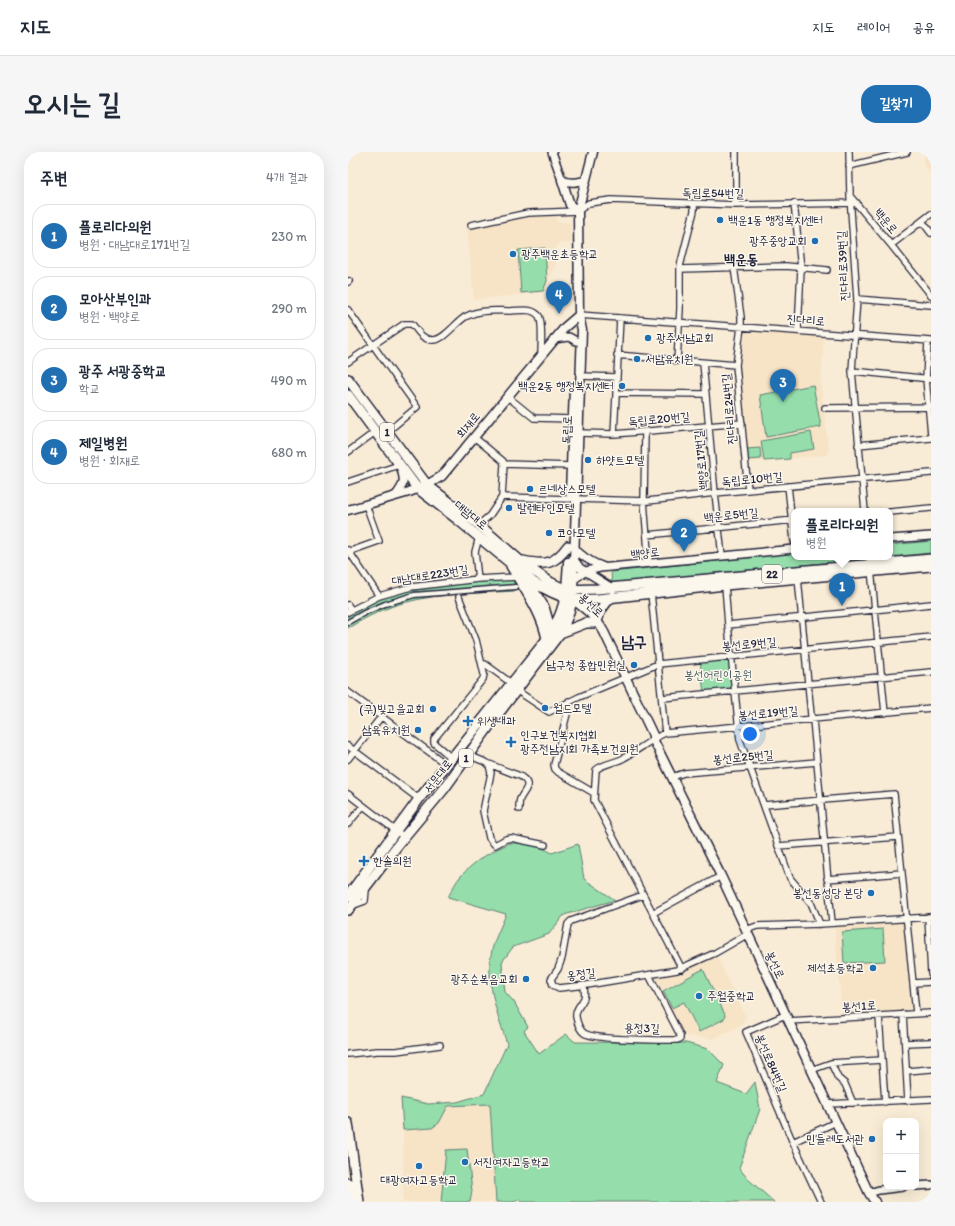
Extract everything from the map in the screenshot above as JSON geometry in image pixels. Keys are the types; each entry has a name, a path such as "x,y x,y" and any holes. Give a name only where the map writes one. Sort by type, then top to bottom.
{"main road":[{"name":"독립로","path":"573,499 571,466 576,341 579,315 578,211 593,152"},
{"path":"562,180 570,205 578,211"},
{"name":"독립로","path":"570,596 573,499 579,433 582,330 579,315"},
{"name":"회재로","path":"348,510 427,485 442,476 554,339 579,315"},
{"name":"대남대로","path":"348,379 427,485 479,525 520,560 570,596"},
{"name":"대남대로","path":"348,395 417,488 507,560 518,573 539,586 570,596 591,599 610,589 871,568 931,566"},
{"path":"520,560 537,564 550,562 560,557 571,546"},
{"name":"독립로","path":"570,596 573,580 573,558 571,546"},
{"name":"대남대로","path":"610,589 651,593 798,578 931,559"},
{"path":"518,573 532,587 544,607 553,635 586,623 596,622 610,589"},
{"name":"봉선로","path":"570,596 586,614 596,622 612,653 651,736 721,876 869,1194 875,1202"},
{"name":"서문대로","path":"348,896 419,799 514,686 553,635 570,596"},
{"name":"서문대로","path":"348,909 404,837 429,808 468,755 514,686 553,635"},
{"path":"348,1123 359,1202"},
{"path":"348,1183 351,1202"}],"street":[{"path":"552,152 562,180 568,183 576,183 586,180"},
{"path":"736,152 736,205"},
{"path":"849,152 849,166 906,152"},
{"name":"진다리로39번길","path":"849,166 850,196 854,203 857,299 852,371 865,508"},
{"name":"독립로54번길","path":"578,211 589,203 611,200 736,205 854,203"},
{"path":"794,203 801,268 798,331"},
{"name":"백운로","path":"854,203 930,291"},
{"path":"677,361 680,269 694,211 694,204"},
{"path":"471,225 528,213 578,211"},
{"path":"891,245 931,214"},
{"path":"922,221 931,233"},
{"path":"680,269 786,266 827,270"},
{"name":"진다리로24번길","path":"734,267 739,299 741,327 736,365 748,490"},
{"path":"857,299 931,305"},
{"path":"348,310 417,407 387,432"},
{"path":"348,362 404,324 408,323 414,326 421,336 426,339 436,340 442,337 466,316 476,312 490,310 530,311 538,315 541,320 541,356"},
{"name":"진다리로","path":"579,315 930,341"},
{"path":"614,434 620,318"},
{"path":"554,339 569,337 576,341"},
{"path":"858,445 931,437 929,379 930,341"},
{"path":"617,355 736,365"},
{"name":"백양로17번길","path":"704,363 722,556"},
{"path":"852,371 929,379"},
{"path":"580,376 616,378"},
{"path":"616,393 706,394"},
{"path":"508,397 534,418 573,420"},
{"path":"825,408 930,407"},
{"name":"독립로20번길","path":"579,433 614,434 742,423"},
{"path":"646,431 644,501 649,564"},
{"path":"348,452 375,432"},
{"path":"474,437 503,461 502,497 573,499"},
{"path":"504,464 571,466"},
{"path":"348,482 399,465 404,479 396,495"},
{"name":"독립로10번길","path":"573,499 644,501 931,473"},
{"path":"788,486 791,508"},
{"name":"대남대로","path":"479,525 490,514 502,497"},
{"path":"366,505 379,541 348,551 379,596"},
{"path":"893,512 931,508"},
{"name":"백운로5번길","path":"647,535 791,520"},
{"path":"893,539 931,536"},
{"path":"478,579 475,552 479,537"},
{"path":"571,546 586,558 606,568 602,571 601,575 602,579 610,589"},
{"name":"백양로","path":"573,580 586,571 606,568 791,549"},
{"path":"573,558 576,563 610,589"},
{"path":"871,568 885,713"},
{"name":"대남대로223번길","path":"349,609 379,596 411,587 518,573"},
{"path":"798,578 832,923"},
{"path":"725,585 734,691 740,740 790,878 811,903 820,924"},
{"path":"348,622 366,612 414,595 516,587"},
{"path":"651,593 665,734"},
{"path":"450,762 434,743 434,739 483,679 484,674 483,664 476,640 459,597"},
{"path":"728,625 931,604"},
{"name":"봉선로9번길","path":"514,686 549,712 569,701 658,664 931,638"},
{"path":"483,664 514,686"},
{"path":"662,698 931,672"},
{"path":"348,692 381,717 450,762"},
{"path":"569,701 554,765 555,769 594,794 596,802 682,969"},
{"name":"봉선로19번길","path":"594,794 596,770 599,767 623,758 653,738 665,734 931,708"},
{"path":"348,759 381,717"},
{"path":"348,746 419,799"},
{"path":"468,755 524,779 527,789 521,797 519,810"},
{"name":"봉선로25번길","path":"672,777 684,773 817,762"},
{"path":"489,765 491,773 483,810 490,841 495,845 506,839 517,838 546,845"},
{"path":"348,794 404,837"},
{"path":"764,805 894,794 916,1014"},
{"path":"348,824 363,806"},
{"path":"778,846 898,837"},
{"path":"827,879 902,873"},
{"path":"653,913 721,876"},
{"name":"옹정길","path":"643,895 570,921 568,924 562,958 558,969 552,976 551,982 553,985 559,988 584,985 682,969 715,953 756,926 820,924 929,917"},
{"path":"929,917 931,974"},
{"name":"용정3길","path":"584,985 584,999 576,1010 576,1016 580,1029 585,1034 617,1038 680,1039 680,1035 649,975"},
{"path":"913,983 931,982"},
{"name":"봉선1로","path":"787,1018 931,1013"},
{"path":"903,1014 908,1100"},
{"path":"879,1016 885,1102"},
{"name":"봉선로84번길","path":"787,1018 746,1032 793,1142 821,1202"},
{"path":"905,1043 931,1042"},
{"path":"348,1054 376,1050 396,1051 440,1045"},
{"path":"811,1070 831,1063 882,1060"},
{"path":"831,1063 838,1078 845,1084 852,1103"},
{"path":"907,1071 931,1069"},
{"path":"828,1104 931,1099"},
{"path":"793,1142 836,1122"},
{"path":"919,1186 931,1185"},
{"path":"869,1194 883,1190"}],"shaded area":[{"path":"924,152 931,152 931,175 924,166"},
{"name":"광주백운초등학교","path":"556,214 557,222 570,222 571,243 557,244 556,264 544,292 474,300 467,229 529,215"},
{"path":"745,332 824,337 821,385 829,452 827,455 748,463 743,419 740,367"},
{"name":"제석초등학교","path":"904,921 913,1009 842,1014 834,926"},
{"name":"주월중학교","path":"715,953 746,1017 740,1026 712,1039 684,1036 651,974 677,970"},
{"name":"서진여자고등학교","path":"490,1104 496,1202 403,1202 403,1130 432,1128 439,1123 448,1106"}],"green space":[{"path":"545,248 547,281 543,291 521,293 518,250"},
{"path":"813,385 821,427 766,437 760,395"},
{"path":"811,432 814,449 790,453 790,459 764,461 761,441"},
{"path":"760,448 761,459 748,460 746,449"},
{"path":"931,541 931,553 893,557 893,545"},
{"path":"791,553 791,560 856,560 612,583 611,572"},
{"path":"513,579 517,591 462,594 420,599 399,604 369,616 348,628 348,614 375,601 408,591 484,581"},
{"name":"봉선어린이공원","path":"731,657 734,691 704,694 700,660"},
{"path":"510,843 532,845 543,848 552,853 578,844 584,879 615,900 564,915 549,934 513,947 502,962 505,992 514,1002 528,1027 524,1031 539,1054 566,1034 575,1042 686,1043 708,1049 724,1065 717,1083 746,1094 755,1082 760,1109 739,1168 748,1179 774,1202 521,1202 520,1199 514,1202 496,1202 490,1104 448,1106 439,1123 432,1128 403,1130 401,1098 428,1104 457,1102 484,1094 507,1044 491,989 490,977 493,945 506,914 448,897 459,878 466,870 490,853"},
{"path":"883,929 885,961 844,963 842,932"},
{"path":"703,969 725,1015 724,1019 699,1032 684,1002 672,1008 663,991"},
{"path":"467,1149 472,1191 470,1202 441,1202 446,1150"}],"place":[{"name":"백운1동 행정복지센터","path":"720,220"},
{"name":"광주중앙교회","path":"815,241"},
{"name":"광주백운초등학교","path":"513,254"},
{"name":"제일병원","path":"559,314"},
{"name":"광주서남교회","path":"648,338"},
{"name":"서남유치원","path":"637,359"},
{"name":"백운2동 행정복지센터","path":"622,386"},
{"name":"광주 서광중학교","path":"783,402"},
{"name":"하얏트모텔","path":"588,460"},
{"name":"르네상스모텔","path":"530,489"},
{"name":"발렌타인모텔","path":"509,508"},
{"name":"코아모텔","path":"549,533"},
{"name":"모아산부인과","path":"684,552"},
{"name":"플로리다의원","path":"842,606"},
{"name":"남구청 종합민원실","path":"634,665"},
{"name":"월드모텔","path":"545,708"},
{"name":"(구)빛고을교회","path":"433,709"},
{"name":"위생내과","path":"468,721"},
{"name":"삼육유치원","path":"418,730"},
{"name":"인구보건복지협회 광주전남지회 가족보건의원","path":"511,742"},
{"name":"한솔의원","path":"364,861"},
{"name":"봉선동성당 본당","path":"871,893"},
{"name":"제석초등학교","path":"873,968"},
{"name":"광주순복음교회","path":"526,979"},
{"name":"주월중학교","path":"699,996"},
{"name":"민들레도서관","path":"872,1139"},
{"name":"서진여자고등학교","path":"465,1162"},
{"name":"대광여자고등학교","path":"419,1166"}],"district":[{"name":"백운동","path":"741,259"},
{"name":"남구","path":"634,641"}]}
